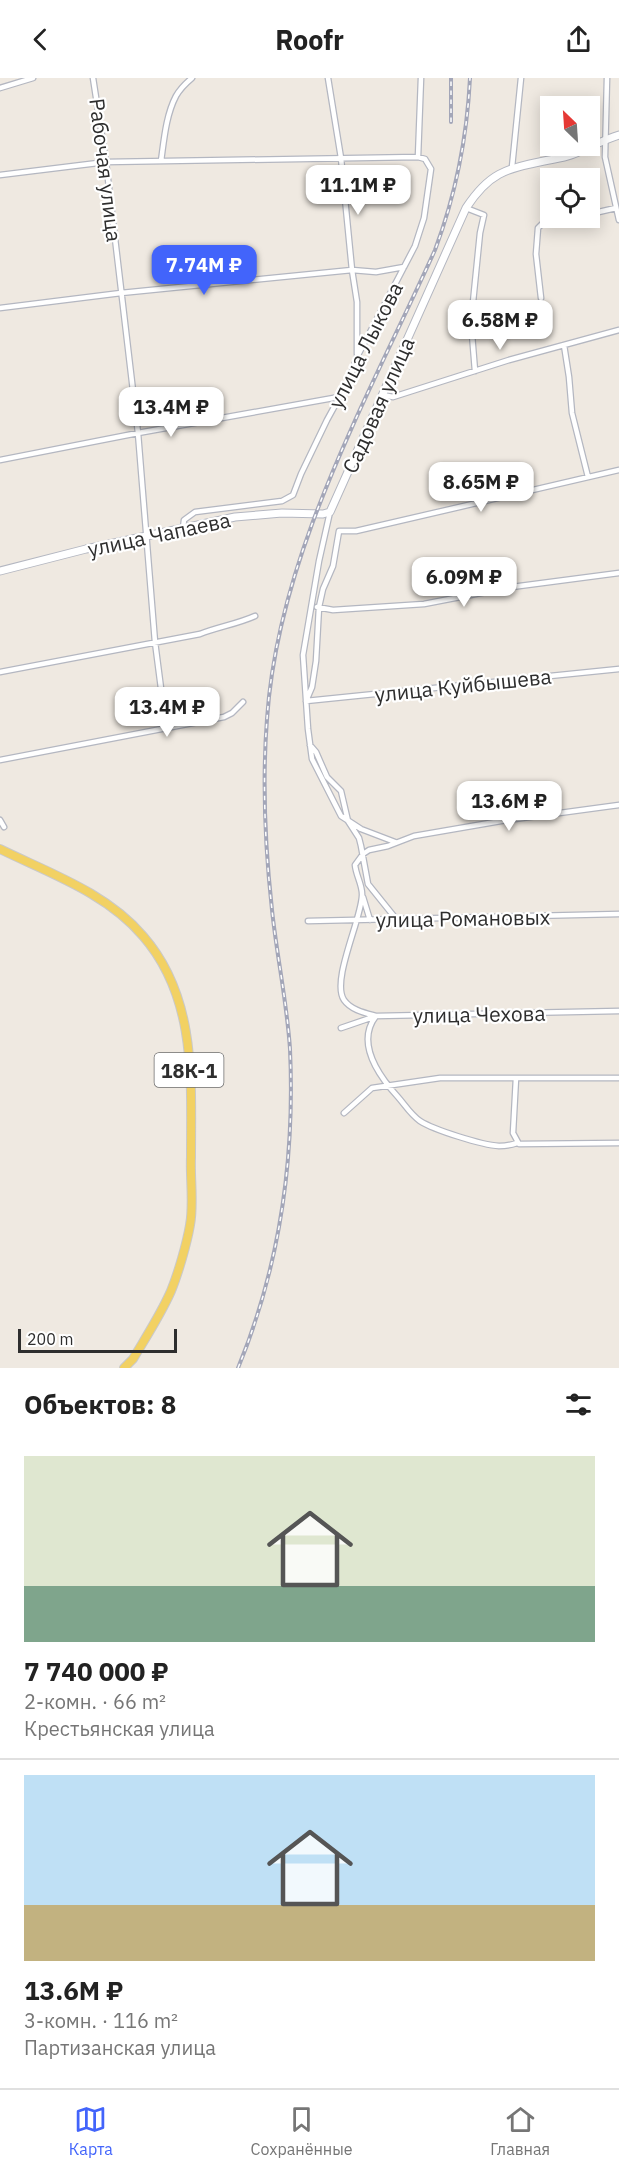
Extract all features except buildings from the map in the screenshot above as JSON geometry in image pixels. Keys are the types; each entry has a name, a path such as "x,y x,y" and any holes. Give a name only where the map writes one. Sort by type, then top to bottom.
{"main road":[{"name":"18К-1","path":"0,849 102,900 125,917 144,936 162,962 181,1006 188,1044 190,1225 171,1291 133,1359 124,1368"}],"street":[{"path":"0,88 33,78"},
{"name":"Рабочая улица","path":"93,78 106,162 138,432 155,642 166,727"},
{"path":"161,161 164,137 174,101 179,91 192,78"},
{"path":"328,78 341,158 357,302 357,357"},
{"name":"улица Лыкова","path":"183,528 184,520 195,512 282,501 293,495 301,474 349,380 357,357 415,246 424,218 431,169 425,159 418,157 421,78"},
{"path":"512,167 521,78"},
{"path":"607,78 605,139 608,174 619,220"},
{"name":"Садовая улица","path":"309,742 303,655 330,512 466,208 478,190 512,167 570,155 619,135"},
{"path":"0,175 106,162 418,157"},
{"path":"466,208 484,215 471,322 475,371"},
{"path":"600,212 616,208"},
{"path":"540,226 536,254 541,298"},
{"path":"0,308 121,293 352,270 376,272 404,267"},
{"path":"383,395 393,397 619,330"},
{"path":"564,345 570,377 572,413 588,477"},
{"path":"0,460 138,432 339,397"},
{"path":"306,701 312,687 316,661 319,607 323,589 333,566 339,531 356,531 619,470"},
{"name":"улица Чапаева","path":"0,571 86,549 236,517 330,512"},
{"path":"311,606 333,610 424,604 512,587 619,573"},
{"path":"0,672 200,634 255,616"},
{"name":"улица Куйбышева","path":"306,701 619,669"},
{"path":"0,760 224,717 232,713 243,702"},
{"path":"309,742 317,773 341,816 361,829 395,842"},
{"path":"309,742 327,777 341,791 348,821 359,838 368,884 397,920"},
{"path":"370,920 355,865 369,850 430,832 619,805"},
{"path":"0,820 4,827"},
{"path":"363,894 358,921 342,970 341,993 345,1002 352,1007 376,1016 369,1027 373,1063 387,1085 416,1118 429,1125 498,1146 518,1143 523,1145 619,1143"},
{"name":"улица Романовых","path":"308,921 619,914"},
{"name":"улица Чехова","path":"341,1028 376,1016 619,1011"},
{"path":"344,1113 366,1093 380,1086 440,1078 619,1078"},
{"path":"516,1078 513,1133 518,1143"}],"railway":[{"path":"451,78 451,122"},
{"path":"238,1368 265,1291 274,1251 282,1212 290,1131 290,1049 272,910 265,814 265,743 275,658 288,597 307,537 330,478 435,250 449,208 459,166 470,78"}]}
